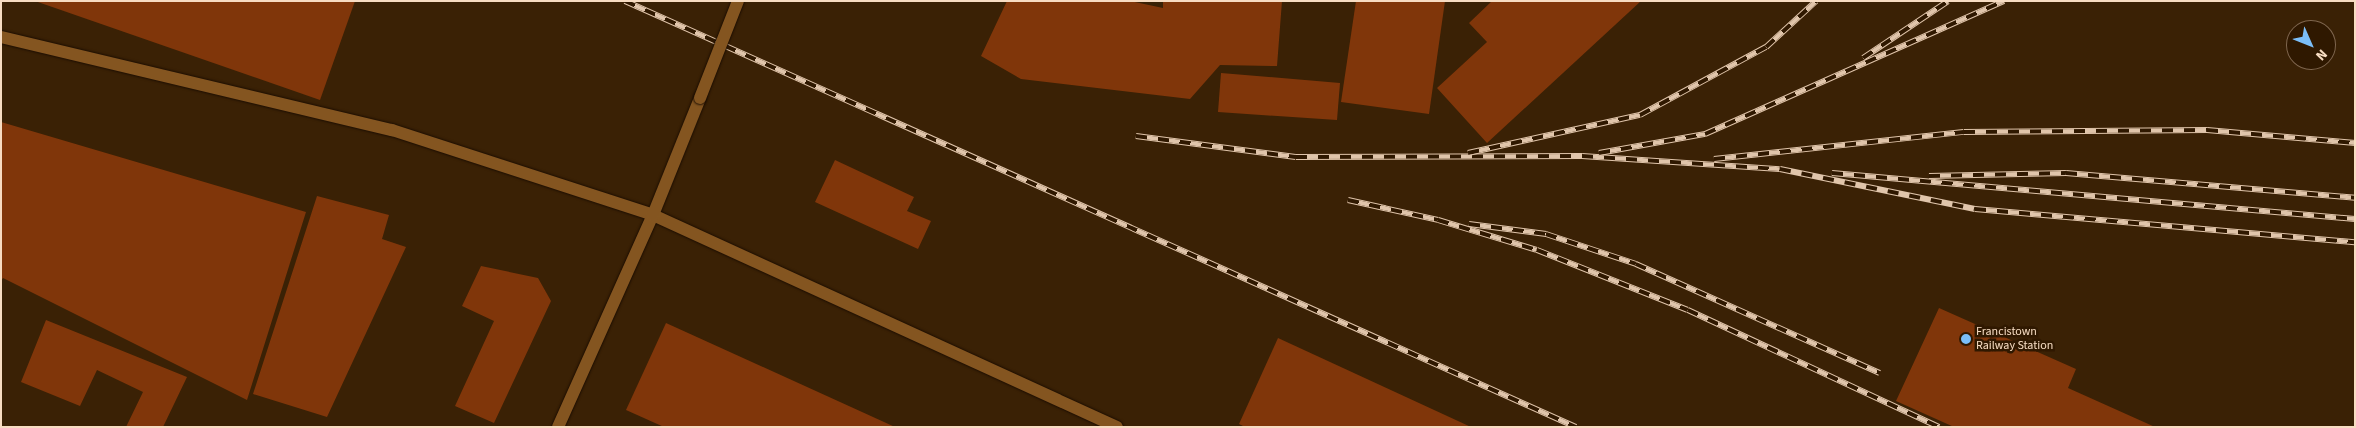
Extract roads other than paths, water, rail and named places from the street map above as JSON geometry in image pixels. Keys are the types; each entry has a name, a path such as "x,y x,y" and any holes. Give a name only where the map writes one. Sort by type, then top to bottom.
{"lane":[{"path":"558,427 653,215 738,1"},
{"path":"1,37 392,130 653,215 1117,427"}],"railway":[{"path":"625,1 1576,427"},
{"path":"1468,153 1640,115 1766,47 1816,1"},
{"path":"1863,58 1948,1"},
{"path":"1599,153 1705,134 2004,1"},
{"path":"1714,159 1964,132 2207,130 2355,143"},
{"path":"1136,136 1296,157 1582,156 1780,169 1975,209 2355,242"},
{"path":"1832,173 2355,219"},
{"path":"1929,176 2066,173 2355,198"},
{"path":"1348,200 1438,220 1537,250 1688,310 1939,427"},
{"path":"1469,224 1546,234 1636,264 1880,373"}],"place":[{"name":"Francistown Railway Station","path":"1966,339"}]}
